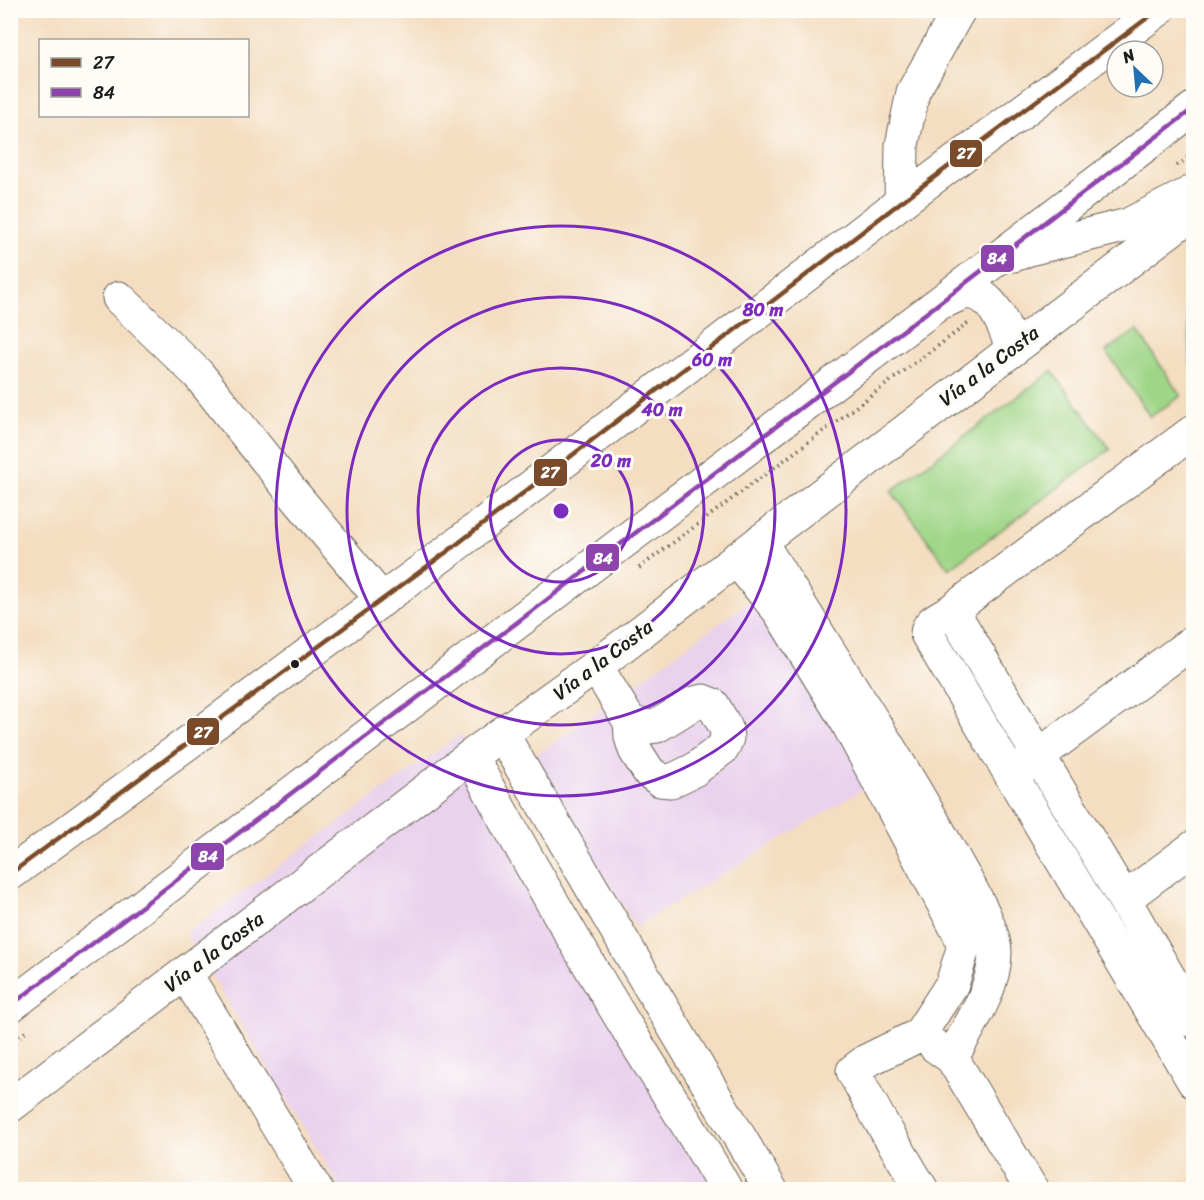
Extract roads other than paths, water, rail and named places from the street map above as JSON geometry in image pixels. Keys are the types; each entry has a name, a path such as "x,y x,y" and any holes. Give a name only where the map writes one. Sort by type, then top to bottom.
{"main road":[{"path":"901,202 902,145 913,92 959,10"},
{"path":"10,874 382,600 901,202 1158,10"},
{"path":"10,1006 1194,108"},
{"path":"988,266 1029,249 1128,225 1194,191"},
{"name":"Vía a la Costa","path":"10,1106 471,756 596,666 1194,212"},
{"path":"938,304 965,293 980,296 992,306 1004,325 1012,348"},
{"path":"119,298 198,374 382,600"},
{"path":"1191,1073 927,634 929,625 1194,431"},
{"path":"748,550 779,612 847,722 961,937 963,949 952,984 919,1035 866,1061 853,1071 922,1190"},
{"path":"748,550 867,710 927,809 985,918 993,940 995,954 992,968 986,992 952,1058"},
{"path":"952,610 1194,1021"},
{"path":"1011,775 1040,756 1194,641"},
{"path":"596,666 630,722"},
{"path":"502,734 771,1190"},
{"path":"471,756 512,833 726,1190"},
{"path":"512,833 533,830 540,823 546,811"},
{"path":"1124,899 1194,847"},
{"path":"185,974 316,1190"},
{"path":"919,1035 952,1058 1032,1190"},
{"path":"689,1125 720,1105"}]}
